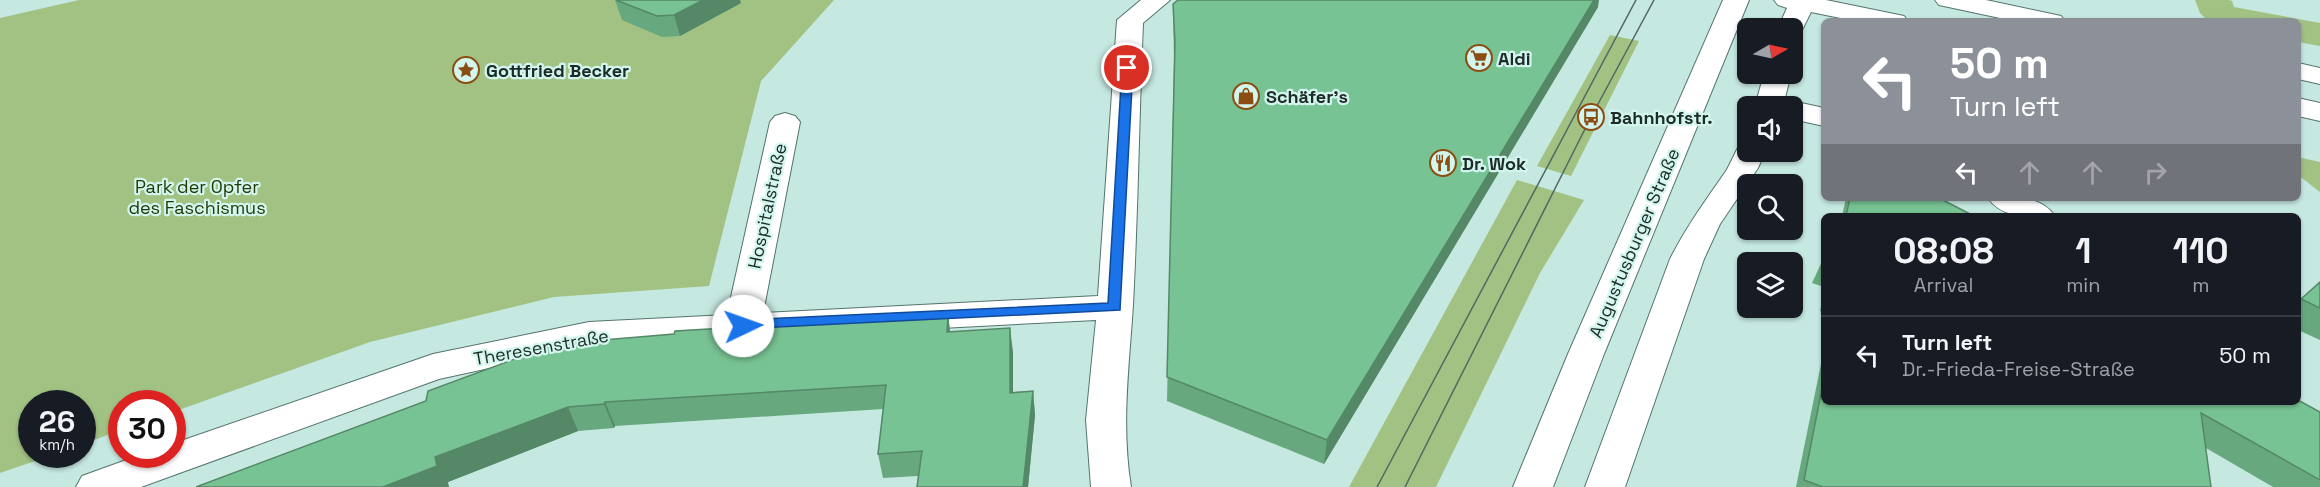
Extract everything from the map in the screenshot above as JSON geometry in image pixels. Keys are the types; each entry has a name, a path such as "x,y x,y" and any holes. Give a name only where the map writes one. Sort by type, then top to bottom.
{"street":[{"path":"1111,487 1105,456 1109,352 1115,307 1130,20 1156,0"},
{"name":"Augustusburger Straße","path":"1533,487 1586,354 1736,0"},
{"path":"1948,0 2037,18"},
{"path":"1793,18 1797,1 1880,18"},
{"path":"2301,72 2320,76"},
{"path":"2301,108 2320,112"},
{"path":"1803,113 1821,116"},
{"name":"Hospitalstraße","path":"743,326 785,122"},
{"path":"1605,487 1615,453 1687,259 1704,224 1746,162"},
{"path":"2010,201 2033,213"},
{"name":"Theresenstraße","path":"96,487 433,367 589,334 1115,307"}],"green space":[{"name":"Park der Opfer des Faschismus","path":"79,0 834,0 761,81 709,286 554,297 370,342 186,407 186,390 108,390 108,435 96,439 96,390 18,390 18,467 0,473 0,18"},
{"path":"2195,0 2229,0 2232,1 2234,7 2293,18 2205,18 2200,13"},
{"path":"2301,19 2320,23 2320,46 2301,43"},
{"path":"1610,35 1639,41 1571,176 1537,166"},
{"path":"2301,158 2320,162 2320,192 2301,177"},
{"path":"1517,180 1584,200 1540,273 1436,487 1349,487"}],"building":[{"path":"616,0 703,0 674,15 657,16"},
{"path":"1178,0 1594,0 1327,440 1167,377 1175,43 1173,4"},
{"path":"1849,201 1945,201 1968,213 1847,213"},
{"path":"2320,282 2320,308 2301,299"},
{"path":"948,315 947,332 1010,328 1010,393 1033,391 1023,487 917,487 922,451 878,454 886,385 605,402 604,404 568,407 435,457 437,466 383,487 196,487 426,401 428,391 561,342 592,338 591,341 674,334 675,331"},
{"path":"1821,393 1821,405 2301,405 2301,402 2320,412 2320,480 2201,413 2211,487 1823,487 1804,480"}],"tram line":[{"path":"1377,487 1636,0"},
{"path":"1405,487 1591,117 1654,0"}],"place":[{"name":"Aldi","path":"1479,58"},
{"name":"Gottfried Becker","path":"466,70"},
{"name":"Schäfer's","path":"1246,96"},
{"name":"Bahnhofstr.","path":"1591,117"},
{"name":"Dr. Wok","path":"1443,163"}],"route":[{"path":"743,326 1115,307 1127,68"}]}
